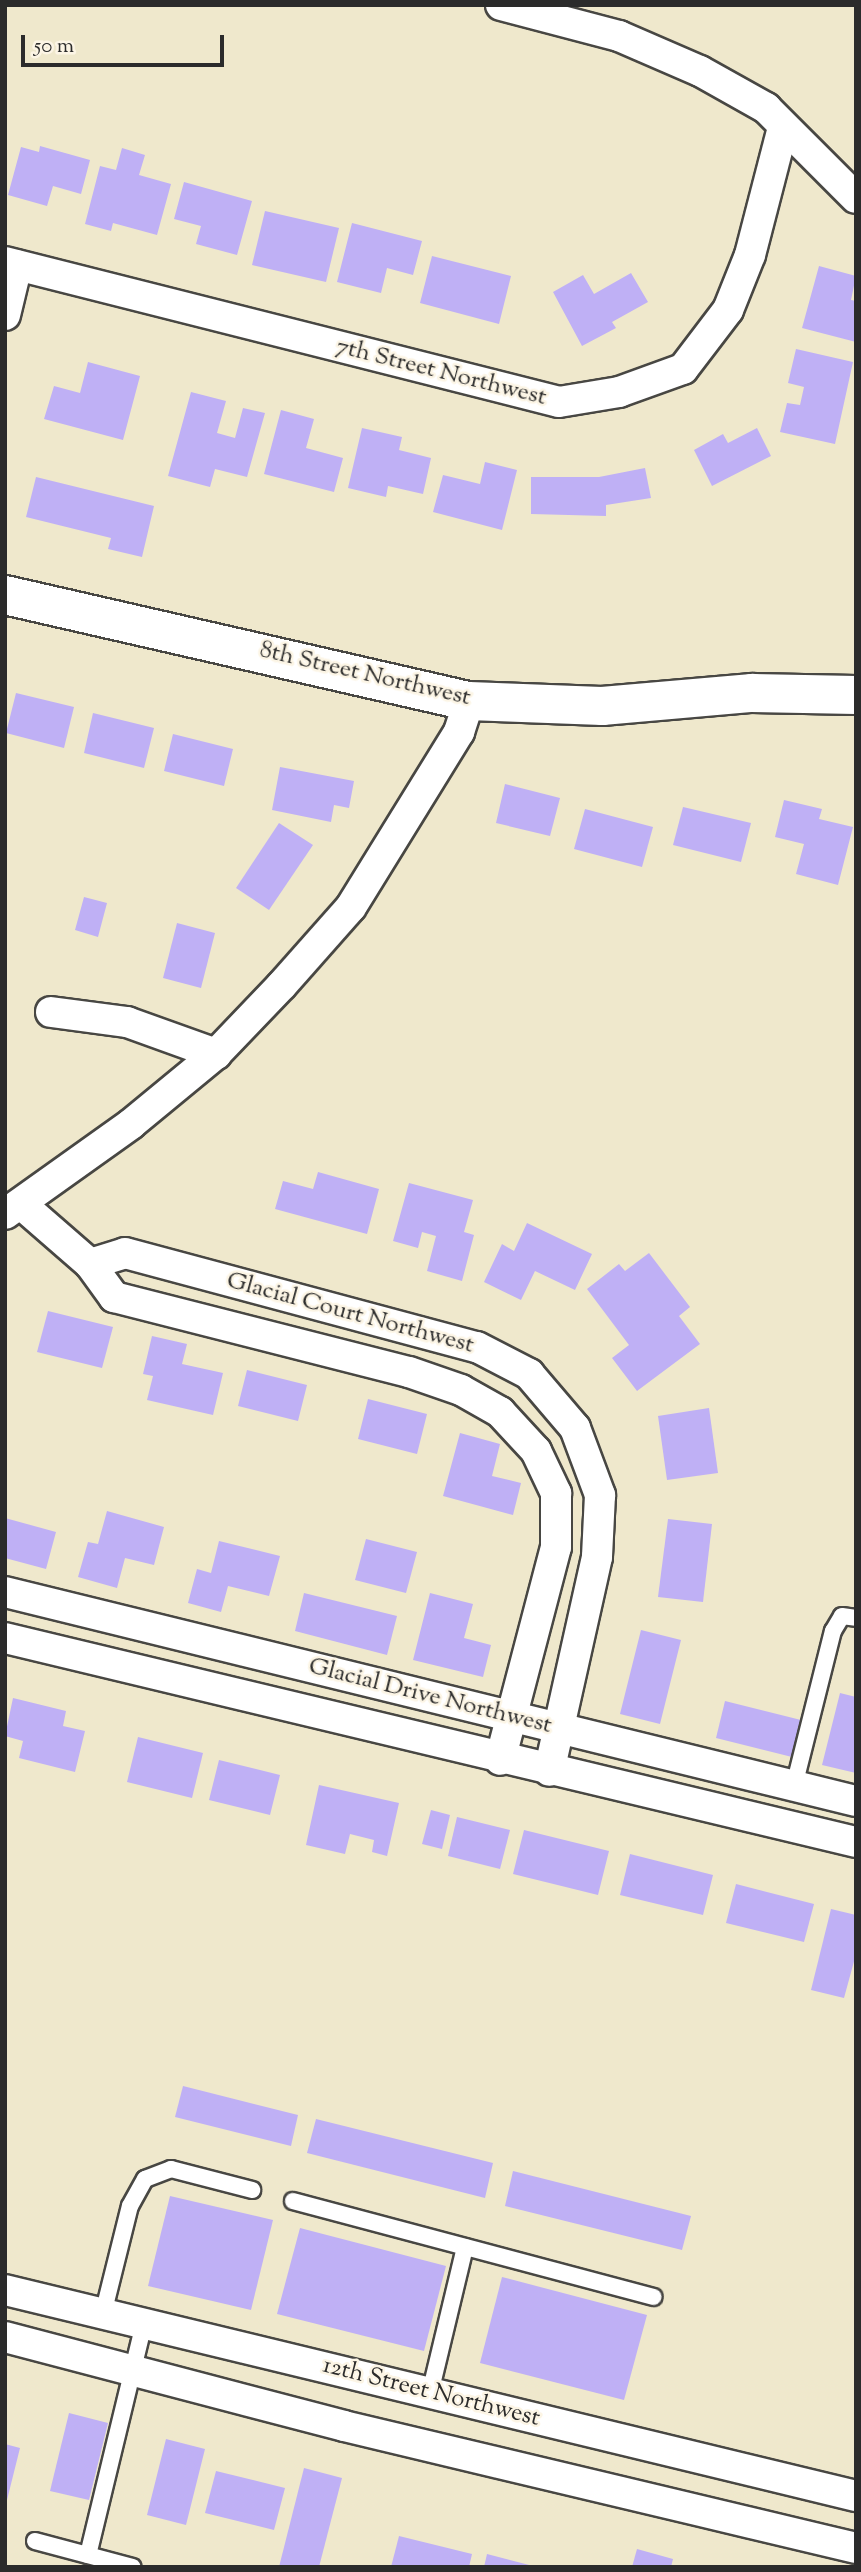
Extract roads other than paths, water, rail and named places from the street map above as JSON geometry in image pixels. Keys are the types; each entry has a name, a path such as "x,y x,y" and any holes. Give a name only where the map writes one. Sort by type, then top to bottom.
{"street":[{"path":"501,5 619,36 700,71 766,108 856,198"},
{"name":"7th Street Northwest","path":"11,264 559,402 619,392 683,369 728,310 750,255 783,127"},
{"path":"5,315 11,264"},
{"name":"8th Street Northwest","path":"5,595 469,701 602,706 752,693 856,695"},
{"path":"469,701 459,732 351,907 216,1054 131,1125 13,1209 90,1264 114,1297 409,1372 461,1390 500,1412 536,1451 556,1493 556,1547 508,1716 500,1760"},
{"path":"51,1012 127,1022 216,1054"},
{"name":"Glacial Court Northwest","path":"90,1264 125,1253 477,1347 529,1374 575,1428 600,1495 597,1557 549,1772"},
{"name":"Glacial Drive Northwest","path":"5,1592 856,1801"},
{"path":"5,1638 549,1772 856,1842"},
{"name":"12th Street Northwest","path":"5,2290 856,2496"},
{"path":"5,2337 133,2368 344,2426 856,2548"}],"lane":[{"path":"794,1786 833,1631 842,1616 856,1618"},
{"path":"103,2314 130,2206 145,2179 172,2169 252,2190"},
{"path":"293,2201 653,2297"},
{"path":"430,2393 465,2247"},
{"path":"88,2555 144,2324"},
{"path":"35,2541 133,2567"}]}
